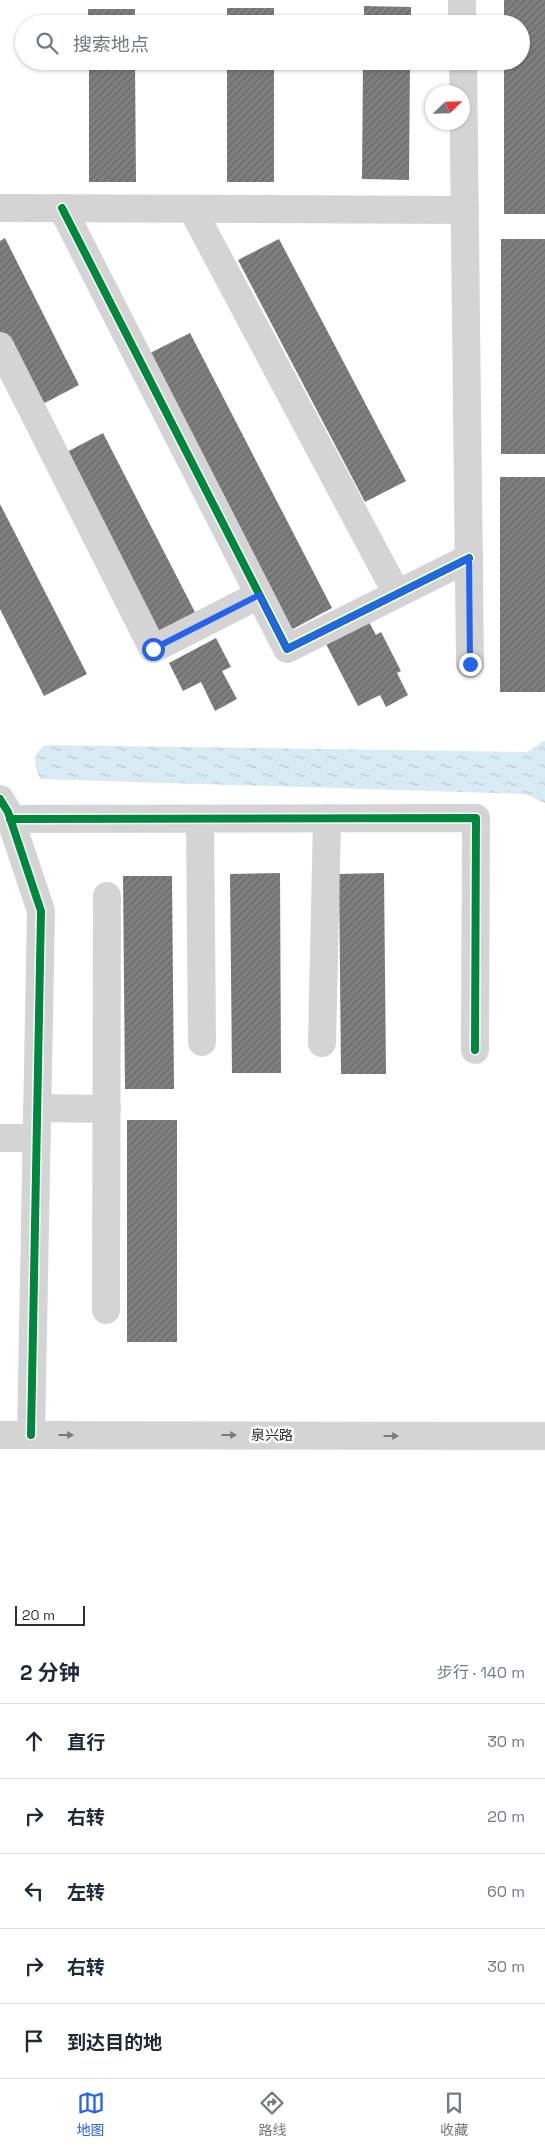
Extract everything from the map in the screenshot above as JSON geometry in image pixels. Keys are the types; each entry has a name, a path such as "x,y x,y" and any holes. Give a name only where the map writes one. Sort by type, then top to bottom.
{"street":[{"path":"462,0 462,15"},
{"path":"463,70 470,664"},
{"path":"0,208 465,210"},
{"path":"62,208 287,649 469,558"},
{"path":"192,209 397,594"},
{"path":"0,346 153,649 259,595"},
{"path":"32,1426 41,912 5,809 200,819 476,818 475,1050"},
{"path":"322,1043 327,818"},
{"path":"200,819 202,1042"},
{"path":"106,1310 107,896"},
{"path":"37,1108 107,1109"},
{"path":"0,1138 36,1138"},
{"name":"泉兴路","path":"0,1417 32,1426 545,1436"},
{"name":"泉兴路","path":"0,1435 32,1426 545,1417"}],"water":[{"path":"545,741 545,803 525,794 40,779 35,760 37,753 45,745 527,752"}],"building":[{"path":"504,0 545,0 545,214 504,214 504,70 530,70 530,15 504,15"},
{"path":"364,6 411,7 411,15 364,15"},
{"path":"227,8 274,8 274,15 227,15"},
{"path":"88,9 135,9 135,15 88,15"},
{"path":"89,70 135,70 136,182 89,182"},
{"path":"227,70 274,70 274,182 227,182"},
{"path":"363,70 410,70 409,180 362,179"},
{"path":"5,238 79,385 37,407 0,334 0,241"},
{"path":"279,239 406,481 365,502 238,260"},
{"path":"501,239 545,239 545,454 501,454"},
{"path":"190,333 332,608 291,630 148,354"},
{"path":"103,433 198,618 157,639 63,454"},
{"path":"500,477 545,477 545,692 500,692"},
{"path":"0,504 87,674 44,696 0,609"},
{"path":"369,622 376,635 381,632 401,671 397,673 408,695 386,707 380,695 358,706 326,644"},
{"path":"216,638 231,667 222,671 237,699 215,711 201,682 183,691 169,663"},
{"path":"280,873 281,1073 232,1073 230,874"},
{"path":"384,873 386,1074 341,1074 339,874"},
{"path":"123,876 172,876 174,1089 125,1089"},
{"path":"127,1120 177,1120 177,1342 127,1342"}],"cycle path":[{"path":"62,208 287,649 469,558"},
{"path":"0,799 8,812 41,911 31,1435"},
{"path":"10,819 476,818 475,1050"}],"route":[{"path":"153,649 259,595 287,649 469,558 470,664"}]}
